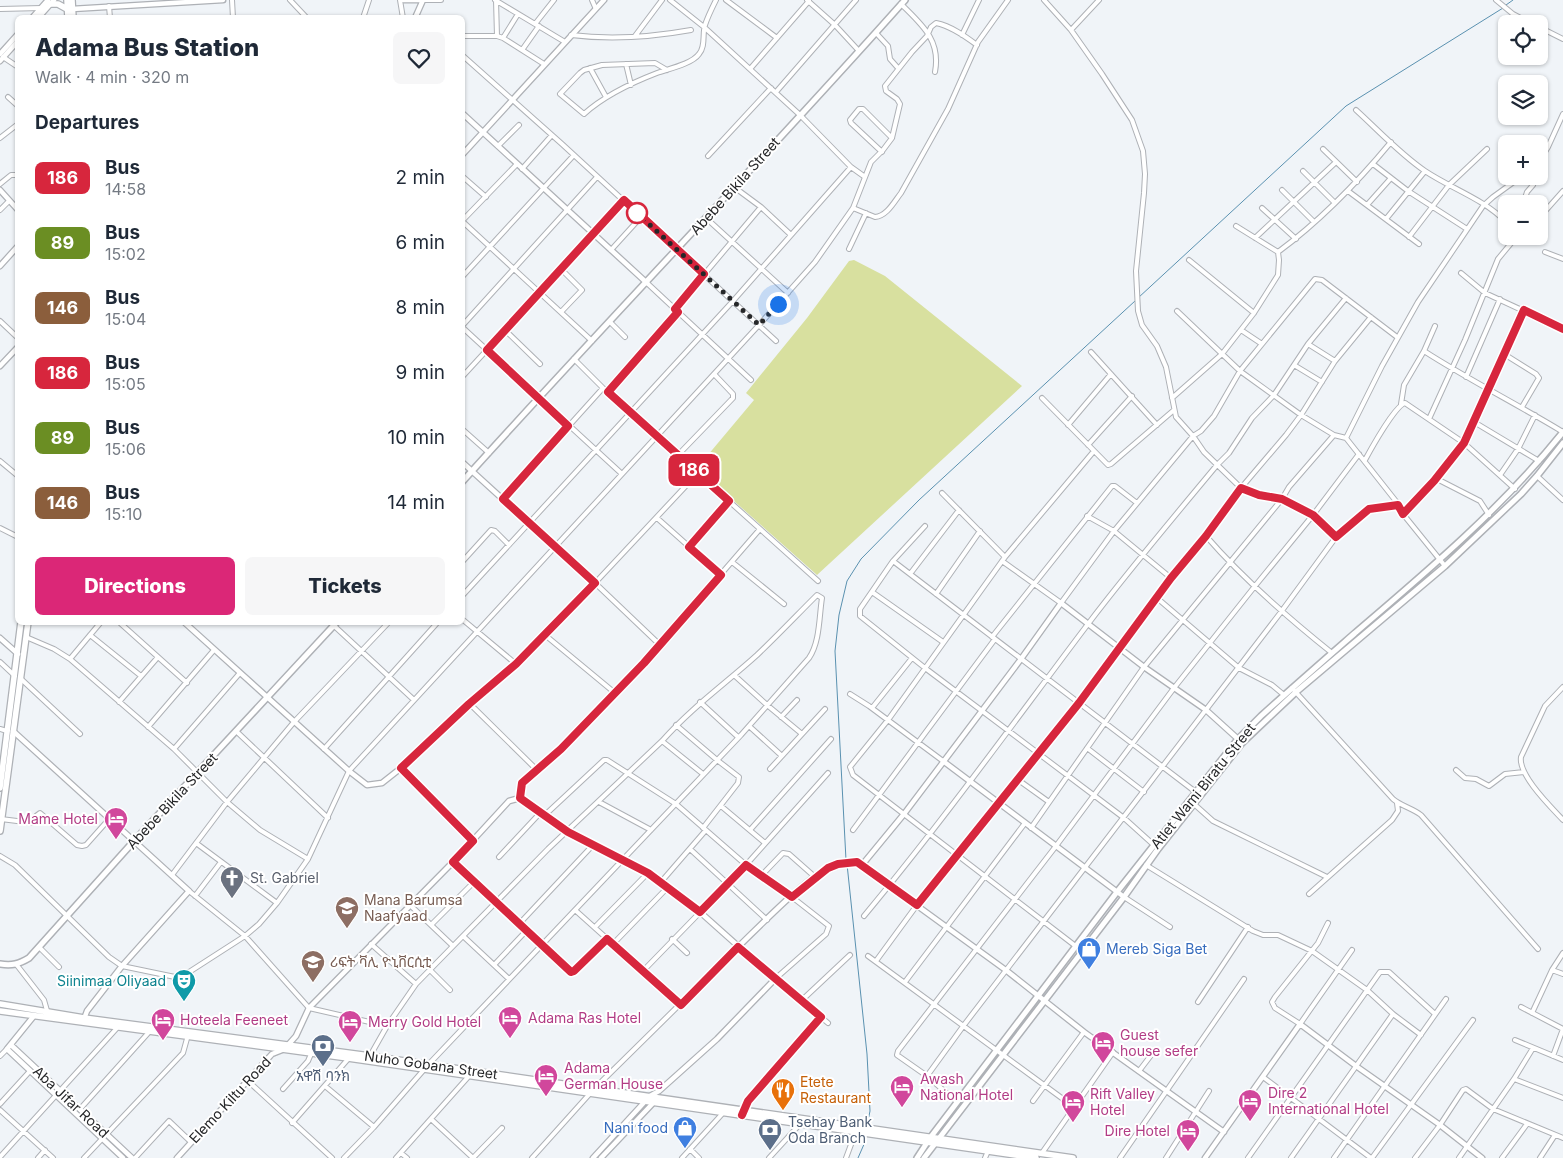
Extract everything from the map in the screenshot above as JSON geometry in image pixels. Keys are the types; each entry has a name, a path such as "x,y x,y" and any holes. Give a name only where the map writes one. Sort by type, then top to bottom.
{"main road":[{"path":"67,0 72,15"},
{"path":"69,15 72,0"},
{"name":"Abebe Bikila Street","path":"465,479 574,359 647,283 903,2"},
{"path":"48,4 58,4 70,9"},
{"name":"Atlet Wami Biratu Street","path":"932,1141 957,1102 997,1050 1082,951 1124,897 1156,847 1242,743 1332,653 1441,560 1489,515 1515,489 1563,432"},
{"name":"Atlet Wami Biratu Street","path":"932,1141 1002,1054 1076,947 1117,892 1194,804 1238,739 1284,696 1294,690 1445,566 1521,494 1538,476 1563,443"},
{"path":"0,788 17,677 17,653 21,625"},
{"path":"17,677 23,658 28,625"},
{"name":"Abebe Bikila Street","path":"16,964 29,958 332,625"},
{"path":"0,831 9,730"},
{"path":"0,964 10,966 16,964"},
{"name":"Nuho Gobana Street","path":"1,1008 33,1016 48,1015"},
{"name":"Nuho Gobana Street","path":"1,1008 648,1099 657,1097 725,1110 932,1141"},
{"name":"Nuho Gobana Street","path":"84,1021 117,1028 188,1034"},
{"name":"Nuho Gobana Street","path":"285,1048 310,1054 370,1056 470,1076 592,1091"},
{"path":"932,1141 988,1151 1034,1156 1042,1153 1073,1158"},
{"path":"932,1141 1034,1156"},
{"path":"917,1158 932,1141"},
{"path":"924,1158 932,1141"}],"street":[{"path":"70,9 223,0"},
{"path":"232,0 233,15"},
{"path":"290,0 303,15"},
{"path":"363,15 369,0"},
{"path":"403,15 402,0 441,0"},
{"path":"416,15 423,0"},
{"path":"496,0 564,42"},
{"path":"496,0 497,36"},
{"path":"505,6 508,0"},
{"path":"522,50 554,0"},
{"path":"592,0 595,8"},
{"path":"465,152 604,0"},
{"path":"635,36 662,0"},
{"path":"670,0 704,27 776,92 851,167 865,177"},
{"path":"667,70 655,63 602,65 580,73 560,94 584,114 606,97 631,85 667,70 696,57 700,53 704,27 716,0"},
{"path":"726,0 777,38"},
{"path":"776,92 856,0"},
{"path":"962,34 979,0"},
{"path":"853,208 875,217 880,217 901,193 948,109 977,45 988,26 1008,0"},
{"path":"1044,0 1071,30 1102,74 1132,120 1143,151 1144,193 1136,271 1138,311 1142,325 1157,346 1166,367 1176,417 1204,452 1241,488 1259,495 1282,499 1313,515 1336,537"},
{"path":"1071,30 1099,0"},
{"path":"750,69 808,1 835,25 859,51"},
{"path":"903,2 928,32 936,52 935,72"},
{"path":"1497,2 1516,15"},
{"path":"0,8 48,4"},
{"path":"35,15 48,4"},
{"path":"40,15 48,4"},
{"path":"109,6 110,15"},
{"path":"503,38 518,14"},
{"path":"0,856 15,865 109,957 122,966 160,975 180,976 198,967 245,936 259,924 277,903 308,859 349,771 815,262 853,208 871,162 882,152 892,138 900,104 885,89 898,68 927,36 936,23 962,34 977,45"},
{"path":"571,35 599,38 672,34 692,30"},
{"path":"1548,32 1563,40"},
{"path":"876,33 888,46 890,59 898,68"},
{"path":"465,36 497,36 503,38 544,64"},
{"path":"1,57 15,38"},
{"path":"1,57 15,44"},
{"path":"1,57 15,65"},
{"path":"465,58 624,200 776,341"},
{"path":"626,64 631,85"},
{"path":"590,68 606,97"},
{"path":"708,156 771,88"},
{"path":"8,97 15,103"},
{"path":"882,152 850,120 859,109 863,108 892,138"},
{"path":"1356,110 1425,171 1498,213"},
{"path":"1548,148 1563,114"},
{"path":"465,116 751,380"},
{"path":"498,146 519,125"},
{"path":"0,137 15,126"},
{"path":"522,168 552,135"},
{"path":"1278,252 1348,191 1391,142"},
{"path":"1323,149 1357,182"},
{"path":"1409,237 1450,185 1487,149"},
{"path":"465,274 574,156"},
{"path":"1255,238 1336,162"},
{"path":"465,219 517,164"},
{"path":"1373,164 1408,191 1467,229"},
{"path":"465,593 733,301 851,167"},
{"path":"1303,171 1335,203"},
{"path":"1386,220 1425,171"},
{"path":"0,184 15,175"},
{"path":"465,323 597,177"},
{"path":"1367,205 1391,178"},
{"path":"465,179 486,197"},
{"path":"1346,438 1397,337 1418,302 1485,204 1509,185"},
{"path":"734,187 761,207 792,235"},
{"path":"0,190 15,207"},
{"path":"1282,190 1314,222"},
{"path":"1348,191 1418,244"},
{"path":"1548,208 1563,191"},
{"path":"465,374 624,200"},
{"path":"0,210 9,201"},
{"path":"608,392 761,207"},
{"path":"1262,208 1296,238"},
{"path":"849,250 866,213"},
{"path":"611,250 641,216"},
{"path":"706,218 788,293"},
{"path":"465,223 592,341"},
{"path":"1236,226 1278,252"},
{"path":"1429,419 1485,293 1498,259 1510,245"},
{"path":"0,266 15,249"},
{"path":"1172,398 1222,354 1254,313 1278,275 1278,252"},
{"path":"1545,252 1563,259"},
{"path":"1189,260 1254,313"},
{"path":"561,269 582,290 561,312"},
{"path":"1461,273 1485,293 1563,329"},
{"path":"862,865 904,814 1021,659 1114,531 1193,436 1201,431 1214,416 1240,371 1315,280 1322,280 1397,337"},
{"path":"864,916 970,782 1088,624 1143,554 1229,453 1252,418 1274,395 1308,344 1346,298"},
{"path":"1466,377 1500,299"},
{"path":"1403,514 1437,478 1464,443 1524,310"},
{"path":"1178,311 1240,371 1301,415 1334,435 1346,438 1365,460 1403,514 1445,566"},
{"path":"876,961 917,905 1079,703 1171,578 1206,536 1241,488 1301,415 1335,361 1370,317"},
{"path":"0,322 15,335"},
{"path":"610,322 626,337"},
{"path":"1365,460 1401,404 1404,385 1424,351 1435,326"},
{"path":"465,329 622,474"},
{"path":"505,330 540,364"},
{"path":"1241,330 1262,344"},
{"path":"1308,344 1335,361"},
{"path":"0,366 15,350"},
{"path":"1424,351 1451,369 1522,407 1563,432"},
{"path":"1092,352 1157,425"},
{"path":"1504,354 1540,378 1522,407"},
{"path":"574,359 631,413 818,581"},
{"path":"1294,365 1322,382"},
{"path":"678,455 733,398 733,394 714,374"},
{"path":"1068,425 1111,374"},
{"path":"503,499 604,388"},
{"path":"1088,445 1132,396"},
{"path":"1042,398 1106,464 1111,464 1174,410"},
{"path":"1401,404 1405,403 1412,407 1464,443 1515,489"},
{"path":"1500,474 1518,449 1535,415"},
{"path":"1474,422 1539,462"},
{"path":"465,432 489,453"},
{"path":"1031,828 1144,667 1282,499 1289,487 1334,435"},
{"path":"1082,951 878,795 853,775 850,767 888,720 1004,559 1094,451"},
{"path":"957,1102 927,1076 897,1056 897,1053 1094,796 1174,688 1254,586 1313,515 1359,454"},
{"path":"0,461 15,474"},
{"path":"465,465 660,645"},
{"path":"187,625 349,771 367,784 382,783 516,664 698,473"},
{"path":"1538,476 1563,500"},
{"path":"1437,478 1480,501 1489,515"},
{"path":"853,830 956,692 1033,584 1113,486 1137,503"},
{"path":"942,493 980,531 1004,559 1033,584 1061,603 1144,667 1206,710 1238,739"},
{"path":"689,547 729,501"},
{"path":"927,1076 1282,612 1336,537 1369,509 1398,505"},
{"path":"910,574 959,510"},
{"path":"1087,516 1114,531 1171,578"},
{"path":"656,518 721,575"},
{"path":"925,526 893,561 860,609 860,616 956,692 1124,818 1156,847"},
{"path":"0,528 15,536"},
{"path":"760,529 660,645 561,749 522,783 520,796 568,832 648,873 668,887 700,912 738,947 828,1023"},
{"path":"465,559 491,530 495,531 509,545"},
{"path":"936,594 980,531"},
{"path":"1206,536 1254,586 1332,653"},
{"path":"893,561 1199,794"},
{"path":"732,562 784,604"},
{"path":"872,592 943,642"},
{"path":"344,1158 374,1127 426,1067 749,726 809,658 814,652 822,598 820,596 815,596 757,655 700,702 568,832 548,849 453,946 416,984 387,1026 370,1056"},
{"path":"1157,598 1238,668 1272,685 1284,696"},
{"path":"465,622 516,664"},
{"path":"70,659 98,625"},
{"path":"123,625 187,683"},
{"path":"334,625 414,700"},
{"path":"172,875 227,802 294,722 386,625"},
{"path":"324,749 435,625"},
{"path":"90,635 141,676"},
{"path":"545,635 615,693"},
{"path":"26,637 54,649 70,659 174,749 227,802 260,830 308,859"},
{"path":"0,638 23,658"},
{"path":"148,727 214,650"},
{"path":"119,702 158,657"},
{"path":"872,708 912,658"},
{"path":"0,662 80,734"},
{"path":"174,749 240,674"},
{"path":"734,675 802,734"},
{"path":"1563,687 1540,713 1520,763 1524,772 1563,820"},
{"path":"1294,690 1397,803 1420,815 1538,949"},
{"path":"850,694 918,742 1117,892 1170,927"},
{"path":"781,717 797,700"},
{"path":"700,702 738,737"},
{"path":"469,704 536,769"},
{"path":"770,769 825,709"},
{"path":"661,882 690,849 740,780 739,776 676,725"},
{"path":"749,726 782,756"},
{"path":"0,729 9,730 110,818 189,891 245,936 309,1008 387,1026"},
{"path":"236,731 328,818"},
{"path":"750,830 831,739"},
{"path":"662,740 704,774"},
{"path":"1087,748 1144,792"},
{"path":"499,857 543,813 604,760 608,760 676,804 746,865 829,926 828,930 775,979 657,1097 601,1158"},
{"path":"401,768 473,841"},
{"path":"1456,770 1465,778 1476,779 1489,786 1505,774 1524,772"},
{"path":"643,971 672,939 746,865 828,773"},
{"path":"1017,779 1049,802"},
{"name":"Elemo Kiltu Road","path":"176,1158 272,1054 285,1048 296,1036 309,1008 453,862 510,801 520,796"},
{"path":"599,802 651,830"},
{"path":"1309,894 1392,820 1398,811 1397,803"},
{"path":"1194,804 1213,821 1327,877"},
{"path":"721,806 765,843"},
{"path":"1,819 33,823 36,821 36,816 40,813 64,835 77,845 82,846 86,845 110,818"},
{"path":"905,982 1025,823"},
{"path":"196,843 277,903"},
{"path":"520,923 593,845"},
{"path":"690,849 767,920"},
{"path":"761,876 783,853 786,853 815,877"},
{"path":"195,896 221,862"},
{"path":"453,862 571,972 607,939"},
{"path":"532,1158 592,1091 738,947 792,897 828,868 838,864 857,862 947,926 1084,1032 1224,1132"},
{"path":"1146,865 1248,928 1263,935 1283,936 1312,951 1368,990 1393,1014 1421,1035"},
{"path":"594,927 648,873"},
{"path":"431,925 474,882"},
{"path":"613,944 668,887"},
{"path":"84,1021 87,1011 122,966 189,891"},
{"path":"410,905 453,946"},
{"path":"575,910 681,1005"},
{"path":"1328,923 1312,951 1272,1002 1275,1008 1329,1044 1356,1066 1440,1125 1482,1158"},
{"path":"1198,1002 1248,928"},
{"path":"494,965 527,930"},
{"path":"463,936 509,979"},
{"path":"672,939 687,952"},
{"path":"371,944 416,984"},
{"path":"39,947 59,967"},
{"path":"1205,1158 1352,950"},
{"path":"1532,1013 1552,970 1563,953"},
{"path":"801,1001 850,955"},
{"path":"868,956 1074,1107"},
{"path":"16,964 38,990 44,1000 48,1015"},
{"path":"430,970 450,990"},
{"path":"1552,970 1563,974"},
{"path":"1248,1158 1380,972 1388,972 1435,1014"},
{"path":"1120,1158 1244,980"},
{"path":"1334,1158 1446,999"},
{"path":"1521,1007 1563,1029 1552,1056"},
{"path":"1291,1158 1393,1014"},
{"path":"0,1056 33,1016"},
{"path":"743,1112 748,1101 821,1017"},
{"path":"1262,1078 1371,1158 1473,1020"},
{"path":"0,1157 117,1028"},
{"path":"80,1109 150,1032"},
{"path":"1033,1101 1084,1032"},
{"path":"84,1158 183,1053 188,1034"},
{"path":"1515,1040 1563,1060"},
{"name":"Aba Jifar Road","path":"9,1047 30,1071 123,1158"},
{"name":"Aba Jifar Road","path":"9,1047 60,1090 133,1158"},
{"path":"1459,1158 1533,1048"},
{"path":"1042,1153 1113,1052"},
{"path":"283,1089 308,1061 310,1054"},
{"path":"1139,1071 1152,1054"},
{"path":"292,1123 350,1056"},
{"path":"0,1104 30,1071"},
{"path":"396,1158 470,1076"},
{"path":"1514,1078 1563,1098"},
{"path":"248,1081 332,1158"},
{"path":"325,1086 374,1127"},
{"path":"1416,1158 1463,1090 1466,1089 1493,1109 1563,1138"},
{"path":"1166,1158 1209,1091"},
{"path":"593,1158 648,1099 657,1097"},
{"path":"0,1110 53,1158"},
{"path":"682,1158 725,1110"},
{"path":"431,1119 473,1158 502,1128"},
{"path":"133,1158 169,1121 191,1142"},
{"path":"769,1158 802,1121"},
{"path":"1502,1158 1527,1124"},
{"path":"846,1158 859,1130"},
{"path":"1540,1158 1555,1135"},
{"path":"690,1149 699,1158"},
{"path":"38,1158 45,1150"},
{"path":"985,1158 988,1151"},
{"path":"400,1152 406,1158"}],"green space":[{"path":"854,260 885,276 1022,386 817,575 697,468 754,400 746,393 807,318 849,261"}],"waterway":[{"path":"1506,5 1513,0"},
{"path":"1138,298 1346,106 1503,8"},
{"path":"846,860 835,651 839,615 847,581 861,559 919,500 1135,301"},
{"path":"847,864 867,1054 870,1111 867,1126"},
{"path":"858,1158 866,1135"}],"bus line":[{"name":"186","path":"742,1115 748,1101 821,1017 738,947 681,1005 607,939 571,972 453,862 473,841 401,768 469,704 516,664 595,583 503,499 568,426 487,350 624,200 704,274 675,309 678,312 608,392 729,501 689,547 721,575 644,663 561,749 522,783 520,798 568,832 648,873 700,912 746,865 792,897 828,868 838,864 857,862 917,905 1079,703 1171,578 1206,536 1241,488 1259,495 1282,499 1313,515 1336,537 1369,509 1379,506 1398,505 1403,514 1434,481 1464,443 1524,310 1563,329"}],"place":[{"name":"Mame Hotel","path":"116,840"},
{"name":"St. Gabriel","path":"232,899"},
{"name":"Mana Barumsa Naafyaad","path":"347,929"},
{"name":"Mereb Siga Bet","path":"1089,970"},
{"name":"ሪፍት ቫሊ ዮኒቨርሲቲ","path":"313,983"},
{"name":"Siinimaa Oliyaad","path":"184,1002"},
{"name":"Adama Ras Hotel","path":"510,1039"},
{"name":"Hoteela Feeneet","path":"163,1041"},
{"name":"Merry Gold Hotel","path":"350,1043"},
{"name":"Guest house sefer","path":"1103,1064"},
{"name":"አዋሽ ባንክ","path":"323,1067"},
{"name":"Adama German House","path":"546,1097"},
{"name":"Awash National Hotel","path":"902,1108"},
{"name":"Etete Restaurant","path":"783,1111"},
{"name":"Dire 2 International Hotel","path":"1250,1122"},
{"name":"Rift Valley Hotel","path":"1073,1123"},
{"name":"Nani food","path":"685,1149"},
{"name":"Tsehay Bank Oda Branch","path":"770,1151"},
{"name":"Dire Hotel","path":"1188,1152"}],"route":[{"path":"637,213 759,325 778,304"}]}
